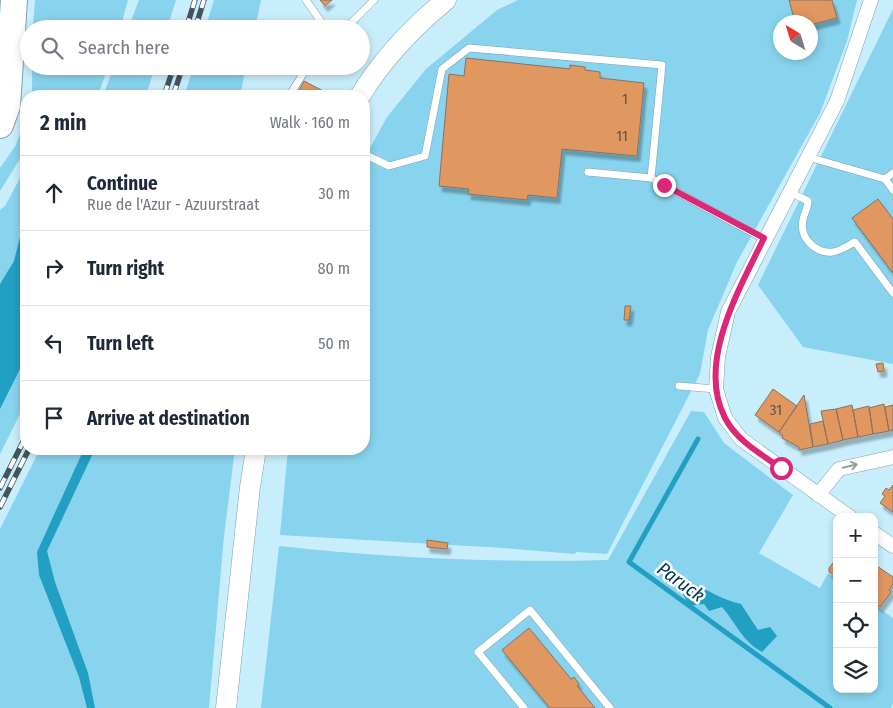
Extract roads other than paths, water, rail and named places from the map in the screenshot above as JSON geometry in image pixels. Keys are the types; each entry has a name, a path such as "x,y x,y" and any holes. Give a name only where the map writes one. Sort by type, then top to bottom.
{"highway":[{"path":"0,125 7,106 14,0"},
{"path":"0,37 10,68"}],"street":[{"path":"844,513 741,440 725,418 716,389 718,357 728,312 764,238 837,101 871,0"},
{"path":"364,90 374,73 440,2"},
{"path":"226,708 255,455"},
{"path":"818,495 839,469 893,457"},
{"path":"878,536 893,546"}],"lane":[{"path":"306,0 320,20"},
{"path":"354,20 374,0"},
{"path":"370,157 389,166 425,156 442,69 469,48 662,65 651,178"},
{"path":"293,90 302,75"},
{"path":"808,157 885,179 893,190"},
{"path":"588,172 651,178 764,238"},
{"path":"885,179 893,173"},
{"path":"789,192 808,200 807,210 802,220 807,241 818,251 834,252 855,242 893,293"},
{"path":"679,386 716,389"},
{"path":"524,708 478,652 530,610 610,708"}],"waterway":[{"name":"Paruck","path":"698,439 629,562 830,708"}],"railway":[{"path":"189,20 195,0"},
{"path":"198,20 204,0"},
{"path":"166,90 171,75"},
{"path":"175,90 180,75"},
{"path":"0,488 20,448"},
{"path":"0,507 26,455"}]}
